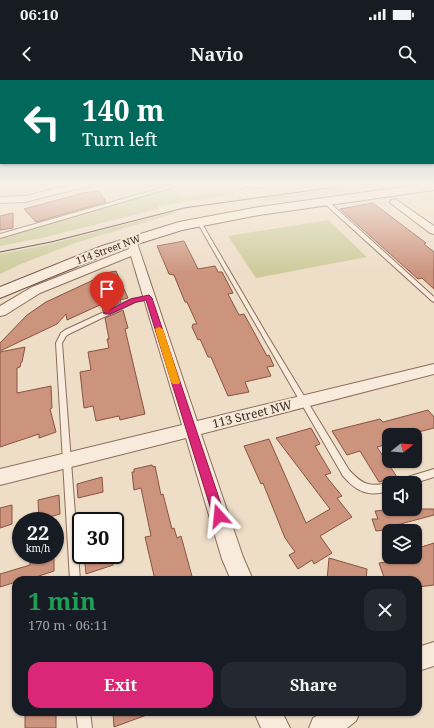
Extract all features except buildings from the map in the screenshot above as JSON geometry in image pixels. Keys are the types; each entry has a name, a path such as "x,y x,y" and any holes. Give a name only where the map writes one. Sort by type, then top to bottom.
{"main road":[{"name":"114 Street NW","path":"0,281 113,237 203,214"},
{"name":"114 Street NW","path":"0,294 73,262 132,246 199,222 248,214"}],"street":[{"path":"411,214 434,231"},
{"path":"132,246 233,559 240,576"},
{"name":"114 Street NW","path":"0,312 36,290 132,246"},
{"name":"113 Street NW","path":"0,477 434,368"},
{"path":"422,658 434,654"},
{"path":"269,716 276,728"},
{"path":"323,728 341,716"}],"lane":[{"path":"0,236 74,214"},
{"path":"339,214 434,300"},
{"path":"199,222 264,335 346,472 353,481 368,490 382,489"},
{"path":"75,576 59,343 60,339 67,332 134,300 149,298"},
{"path":"422,477 434,473"},
{"path":"84,716 84,728"}],"shaded area":[{"path":"80,214 137,214 46,237 0,246 0,236 7,236"},
{"path":"163,214 172,214 75,243 21,264 0,274 0,254 51,244"},
{"path":"328,220 367,257 256,278 228,236"}],"tram line":[{"path":"0,252 51,242 160,214"}],"slow traffic":[{"path":"159,329 176,382"}],"route":[{"path":"107,313 134,300 149,298 219,516"}]}
